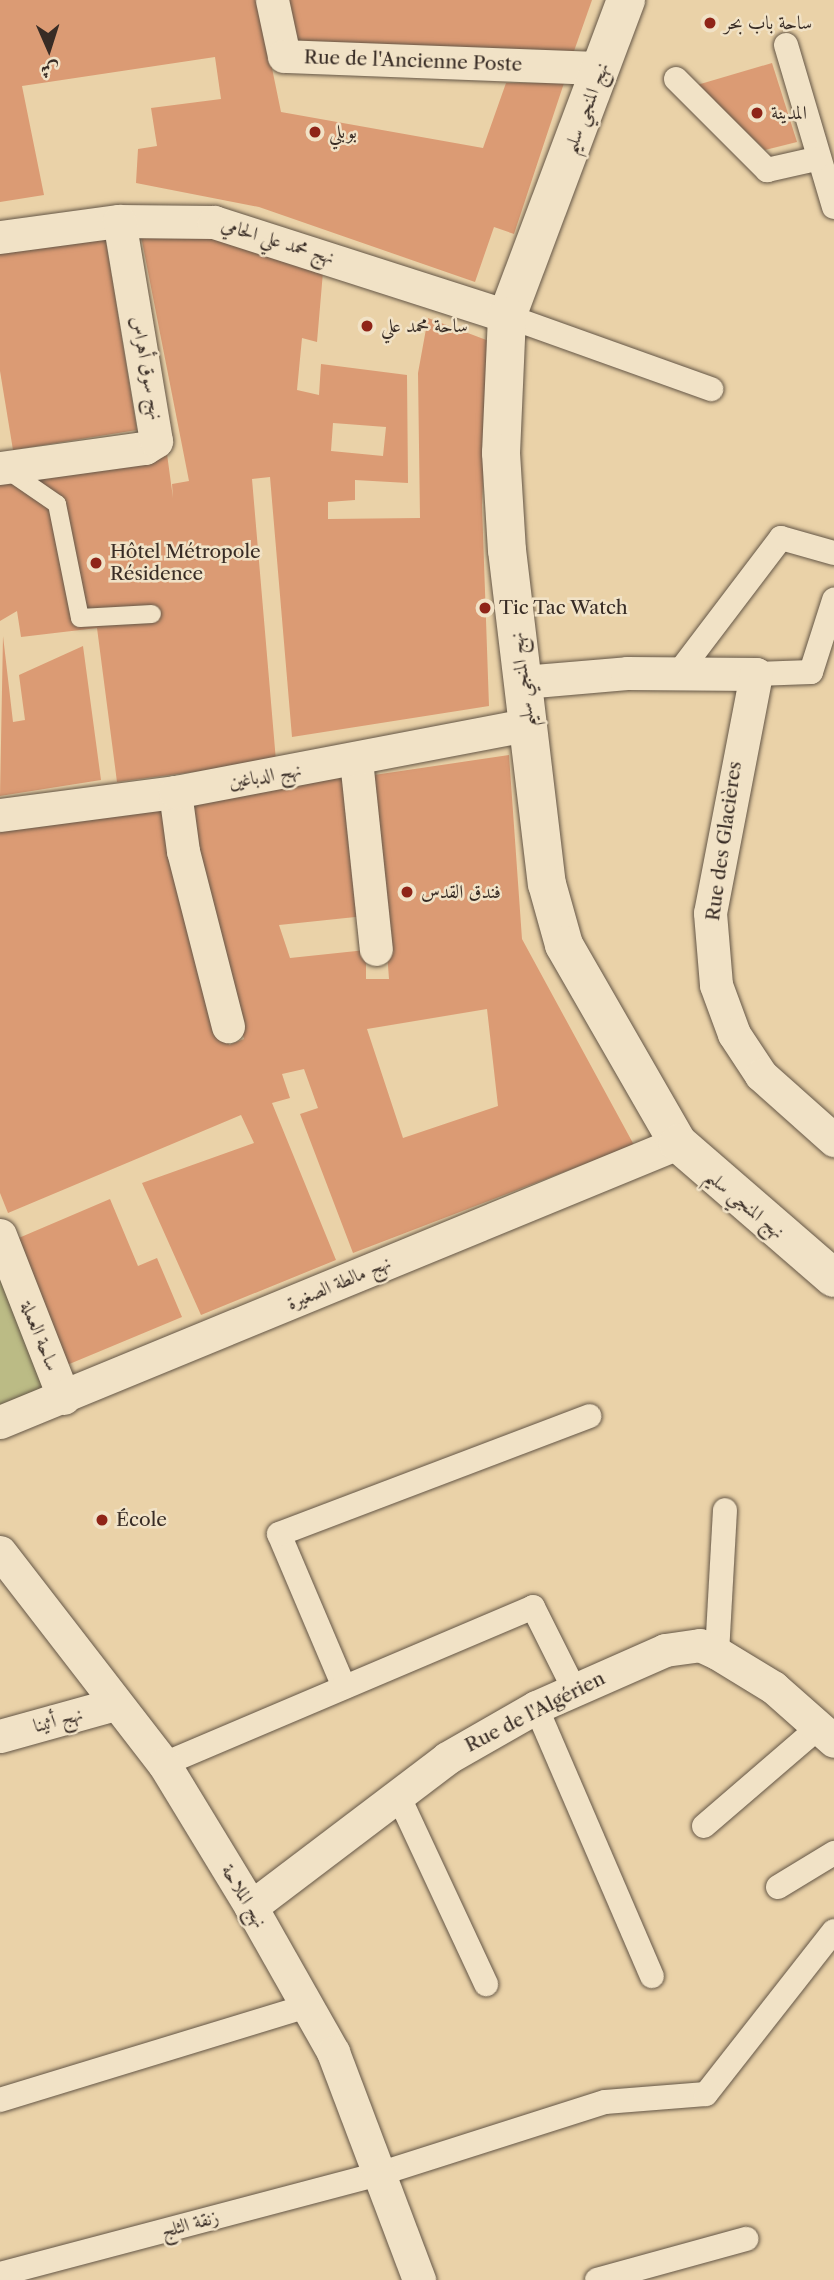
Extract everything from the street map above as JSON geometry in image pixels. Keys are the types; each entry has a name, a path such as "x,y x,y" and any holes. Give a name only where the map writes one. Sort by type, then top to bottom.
{"main road":[{"name":"نهج المنجي سليم","path":"626,0 507,316 501,453 527,725 547,884 564,945 678,1143 834,1278"}],"street":[{"name":"Rue de l'Ancienne Poste","path":"272,0 284,56 601,68"},
{"path":"786,45 816,159 834,207"},
{"path":"676,79 767,170 816,159"},
{"name":"نهج محمد علي الحامي","path":"0,237 119,221 214,222 254,231 507,316"},
{"name":"نهج سوق أهراس","path":"1,461 145,448 156,440 119,221"},
{"path":"507,316 711,389"},
{"path":"680,671 781,538 834,553"},
{"path":"523,682 680,671 756,674 823,671 834,600"},
{"name":"Rue des Glacières","path":"756,674 709,913 716,985 734,1034 761,1075 834,1140"},
{"name":"نهج الدباغين","path":"0,815 175,792 356,760 527,725"},
{"path":"356,760 376,949"},
{"path":"175,792 183,852 228,1026"},
{"name":"نهج مالطة الصغيرة","path":"0,1422 64,1398 678,1143"},
{"name":"ساحة العملة","path":"0,1235 64,1398"},
{"path":"344,1688 279,1534 590,1416"},
{"path":"717,1653 725,1510"},
{"name":"نهج الملاحة","path":"0,1552 164,1764 251,1908 333,2052 419,2280"},
{"path":"164,1764 533,1607 574,1689"},
{"name":"Rue de l'Algérien","path":"251,1908 397,1793 536,1707 684,1645 717,1653 773,1688 826,1734"},
{"name":"نهج أثينا","path":"2,1725 115,1704"},
{"path":"536,1707 652,1976"},
{"path":"704,1826 826,1734"},
{"path":"397,1793 486,1984"},
{"path":"778,1887 834,1853"},
{"name":"زنقة الثلج","path":"0,2274 379,2174 605,2102 706,2094 834,1931"},
{"path":"0,2100 307,2006"},
{"path":"597,2280 747,2239"},
{"path":"0,2274 2,2280"}],"lane":[{"path":"1,461 57,503 80,618 152,614"}],"green space":[{"path":"0,1258 54,1392 0,1414"}],"building":[{"path":"0,0 258,0 281,112 483,148 506,83 564,83 514,234 494,227 475,282 259,207 136,183 138,149 157,146 151,108 221,99 215,57 22,86 44,195 0,202"},
{"path":"284,0 592,0 573,54 294,51"},
{"name":"المدينة","path":"772,63 797,142 765,150 697,85"},
{"path":"171,227 249,243 323,272 317,342 302,338 297,390 319,395 321,364 407,375 408,483 355,480 355,500 328,502 328,519 420,518 418,373 428,318 489,341 482,505 489,706 292,737 270,477 252,479 276,761 117,782 97,628 21,637 17,611 0,621 0,481 167,454 173,498 172,484 189,481 140,231","holes":["333,423 386,427 383,456 331,451"]},
{"path":"105,235 137,430 13,450 0,371 0,253"},
{"path":"3,636 13,722 25,720 19,675 83,646 101,780 0,796"},
{"path":"509,755 522,939 634,1145 353,1253 300,1114 318,1108 304,1069 282,1074 290,1098 272,1103 336,1260 201,1315 142,1183 254,1143 241,1115 8,1213 0,1193 0,821 173,796 184,887 229,1045 244,1039 204,883 193,798 356,776 365,916 279,925 290,958 366,950 366,979 389,979 374,775","holes":["487,1009 498,1106 403,1138 367,1029"]},
{"path":"110,1199 138,1266 157,1258 182,1317 67,1365 14,1240"}],"place":[{"name":"ساحة باب بحر","path":"710,23"},
{"name":"المدينة","path":"757,113"},
{"name":"بوبلي","path":"315,132"},
{"name":"ساحة محمد علي","path":"367,326"},
{"name":"Hôtel Métropole Résidence","path":"96,563"},
{"name":"Tic Tac Watch","path":"485,608"},
{"name":"فندق القدس","path":"407,892"},
{"name":"École","path":"102,1520"}]}
